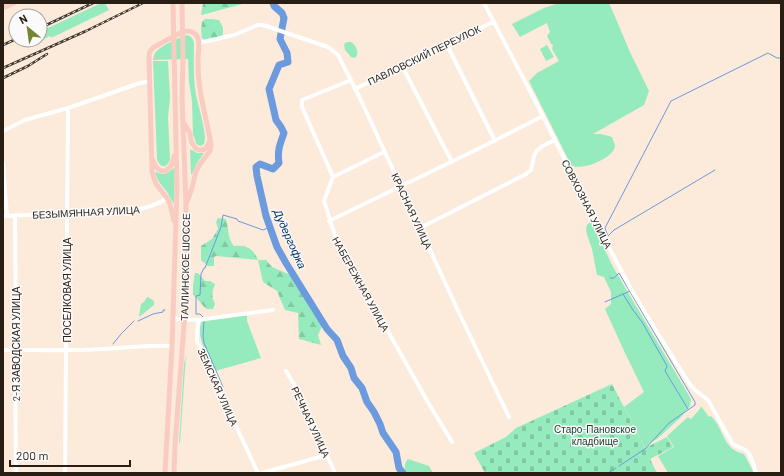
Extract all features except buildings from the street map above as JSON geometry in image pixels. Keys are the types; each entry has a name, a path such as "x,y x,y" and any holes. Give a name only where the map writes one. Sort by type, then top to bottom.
{"main road":[{"path":"3,8 14,3"},
{"name":"ТАЛЛИНСКОЕ ШОССЕ","path":"165,473 172,346 177,188 173,3"},
{"name":"ТАЛЛИНСКОЕ ШОССЕ","path":"174,473 185,319 186,204 183,121 182,3"},
{"path":"176,230 172,211 167,198 153,178 147,81 149,56 150,51 154,47 182,32 192,31 198,37 199,80 212,145 210,151 200,164 186,204"},
{"path":"183,121 190,133 193,146 196,149 205,149 210,139"},
{"path":"152,156 157,168 164,171 168,169 173,163 176,143"}],"street":[{"name":"СОВХОЗНАЯ УЛИЦА","path":"484,3 631,289 689,383 711,404 732,443 736,447 744,449 747,452 756,473"},
{"name":"ПАВЛОВСКИЙ ПЕРЕУЛОК","path":"355,89 493,22"},
{"name":"КРАСНАЯ УЛИЦА","path":"199,43 234,35 263,24 328,47 338,55 509,417"},
{"path":"448,45 495,141"},
{"path":"402,66 452,162"},
{"path":"351,80 302,100 302,107 333,177 384,152"},
{"path":"3,131 25,120 68,108 147,81"},
{"name":"ПОСЕЛКОВАЯ УЛИЦА","path":"65,473 68,108"},
{"path":"329,221 495,141 543,116"},
{"path":"420,228 526,174 531,170 536,151 555,140"},
{"path":"3,163 5,216"},
{"name":"НАБЕРЕЖНАЯ УЛИЦА","path":"333,177 324,201 329,221 336,239 432,410 452,442"},
{"name":"БЕЗЫМЯННАЯ УЛИЦА","path":"5,216 134,210 153,206 167,198"},
{"name":"2-Я ЗАВОДСКАЯ УЛИЦА","path":"15,216 16,473"},
{"path":"173,319 198,320 273,310"},
{"name":"ЗЕМСКАЯ УЛИЦА","path":"198,320 197,340 202,353 258,473"},
{"path":"3,350 67,351 140,346 172,346"},
{"name":"РЕЧНАЯ УЛИЦА","path":"286,371 298,391 335,473"},
{"path":"262,473 327,455"}],"green space":[{"path":"101,3 105,3 109,10 51,38 50,36 48,37 48,28"},
{"path":"246,3 202,15 203,4"},
{"path":"559,3 608,3 649,91 644,105 593,134 601,134 612,137 615,146 613,151 603,159 596,163 582,167 571,165 529,81 537,73 559,61 552,49 553,45 547,36 550,32 547,23 520,37 512,24 544,8"},
{"path":"205,19 219,20 223,28 223,35 205,40 202,38 202,22"},
{"path":"187,35 192,38 194,43 195,89 203,121 205,138 204,144 201,146 196,143 193,134 188,59 153,60 159,49"},
{"path":"351,42 356,47 357,54 355,58 351,57 345,50 344,44"},
{"path":"547,45 554,57 546,61 540,49"},
{"path":"153,61 168,61 170,98 168,117 170,159 166,166 162,166 157,159"},
{"path":"190,149 197,153 204,153 192,174 191,174"},
{"path":"174,168 173,203 159,182 155,173 166,173"},
{"path":"218,218 226,219 229,237 234,246 249,248 258,260 216,256 214,257 214,266 208,266 201,260 201,246 212,239 218,229 216,222"},
{"path":"591,221 613,267 691,399 690,406 680,418 645,448 624,407 644,392 605,309 611,304 611,292 604,277 597,275 592,249 586,230 587,225"},
{"path":"258,260 266,260 272,267 293,276 323,324 318,335 321,345 299,339 298,313 285,310 277,291 263,282"},
{"path":"195,273 198,273 205,281 210,281 215,284 212,294 215,304 213,309 206,309 193,294"},
{"path":"147,297 154,301 154,305 139,317 141,304"},
{"path":"247,315 247,321 261,358 215,371 203,346 200,325 203,320"},
{"path":"186,355 180,443 184,364"},
{"name":"Старо-Пановское кладбище","path":"612,384 645,448 667,437 673,447 650,459 657,473 485,473 474,453 506,437 516,428"},
{"path":"701,406 709,417 711,416 716,421 724,438 732,448 737,452 744,454 754,473 668,473 658,456 674,447 667,436 688,417 691,419"},
{"path":"408,459 429,466 433,473 406,473 405,466"}],"water":[{"path":"270,3 276,3 284,13 286,20 285,28 280,26 281,19 279,12 271,6"}],"waterway":[{"name":"Дудергофка","path":"273,3 274,6 282,13 284,18 280,39 287,53 288,62 279,65 269,89 276,120 284,133 280,144 278,159 279,163 273,169 260,164 256,167 266,216 277,247 327,329 337,340 343,356 351,368 354,378 362,388 367,402 374,412 383,433 396,452 399,468 403,473"},
{"path":"715,170 614,230 608,236 605,228 671,101 768,53 777,58 781,58"},
{"path":"203,317 200,314 196,314 196,296 200,295 201,274 205,268 221,227 223,215 263,230 270,227"},
{"path":"610,278 614,278 619,273 695,402 695,405 669,423 645,449 619,466"},
{"path":"605,302 630,291"},
{"path":"623,294 642,322 667,366 665,371 688,409"},
{"path":"138,321 165,310"},
{"path":"113,344 134,321"},
{"path":"204,322 204,343 223,387"},
{"path":"608,473 616,468"}],"railway":[{"path":"48,24 93,3"},
{"path":"3,68 86,31 143,3"},
{"path":"3,45 8,43"},
{"path":"3,78 28,66 47,54"}]}
